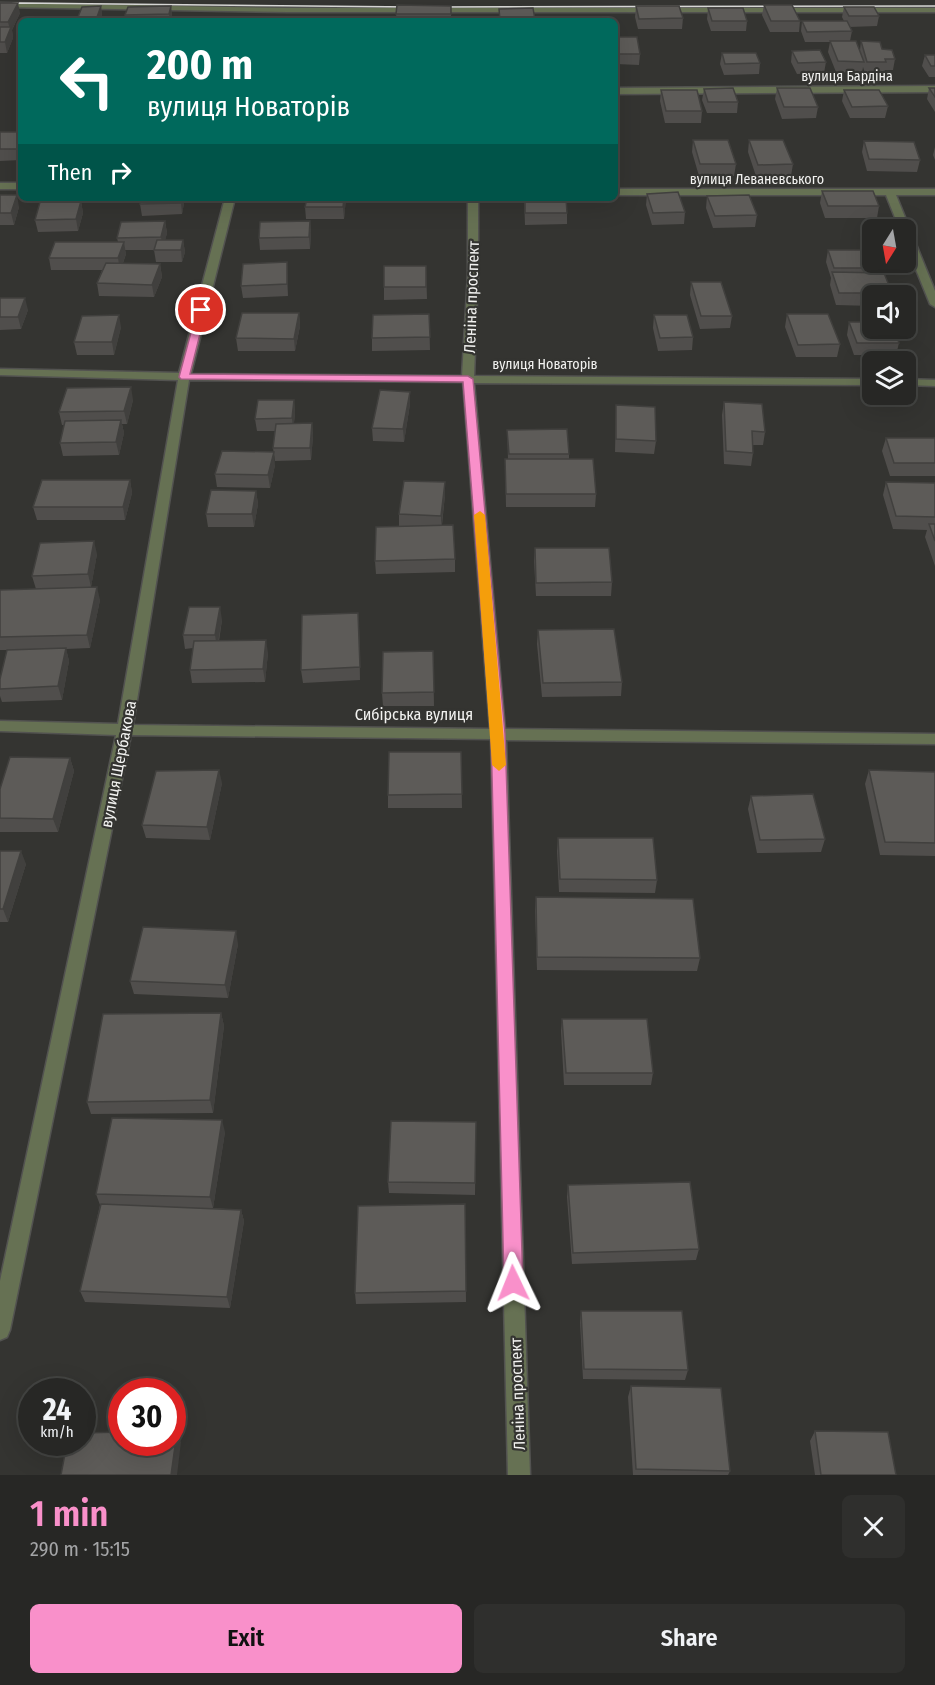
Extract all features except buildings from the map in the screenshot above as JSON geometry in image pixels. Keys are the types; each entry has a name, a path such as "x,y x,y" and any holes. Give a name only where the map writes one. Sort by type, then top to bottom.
{"street":[{"path":"285,18 289,0"},
{"path":"474,0 472,7 475,11 475,18"},
{"path":"0,5 287,10 935,10"},
{"name":"вулиця Бардіна","path":"618,91 935,89"},
{"path":"0,186 18,186"},
{"name":"вулиця Леваневського","path":"618,192 935,192"},
{"path":"890,193 900,219"},
{"name":"вулиця Щербакова","path":"0,1330 125,730 184,377 229,201"},
{"name":"Леніна проспект","path":"473,201 473,274 468,379 498,733 519,1475"},
{"path":"916,258 935,304"},
{"name":"вулиця Новаторів","path":"0,372 184,377 862,382"},
{"path":"916,382 935,383"},
{"name":"Сибірська вулиця","path":"0,726 125,730 935,739"}],"tram line":[{"path":"0,5 18,3 414,7"},
{"path":"435,7 935,6"}],"slow traffic":[{"path":"480,515 499,765"}],"route":[{"path":"201,310 184,377 468,379 498,733 513,1283"}]}
